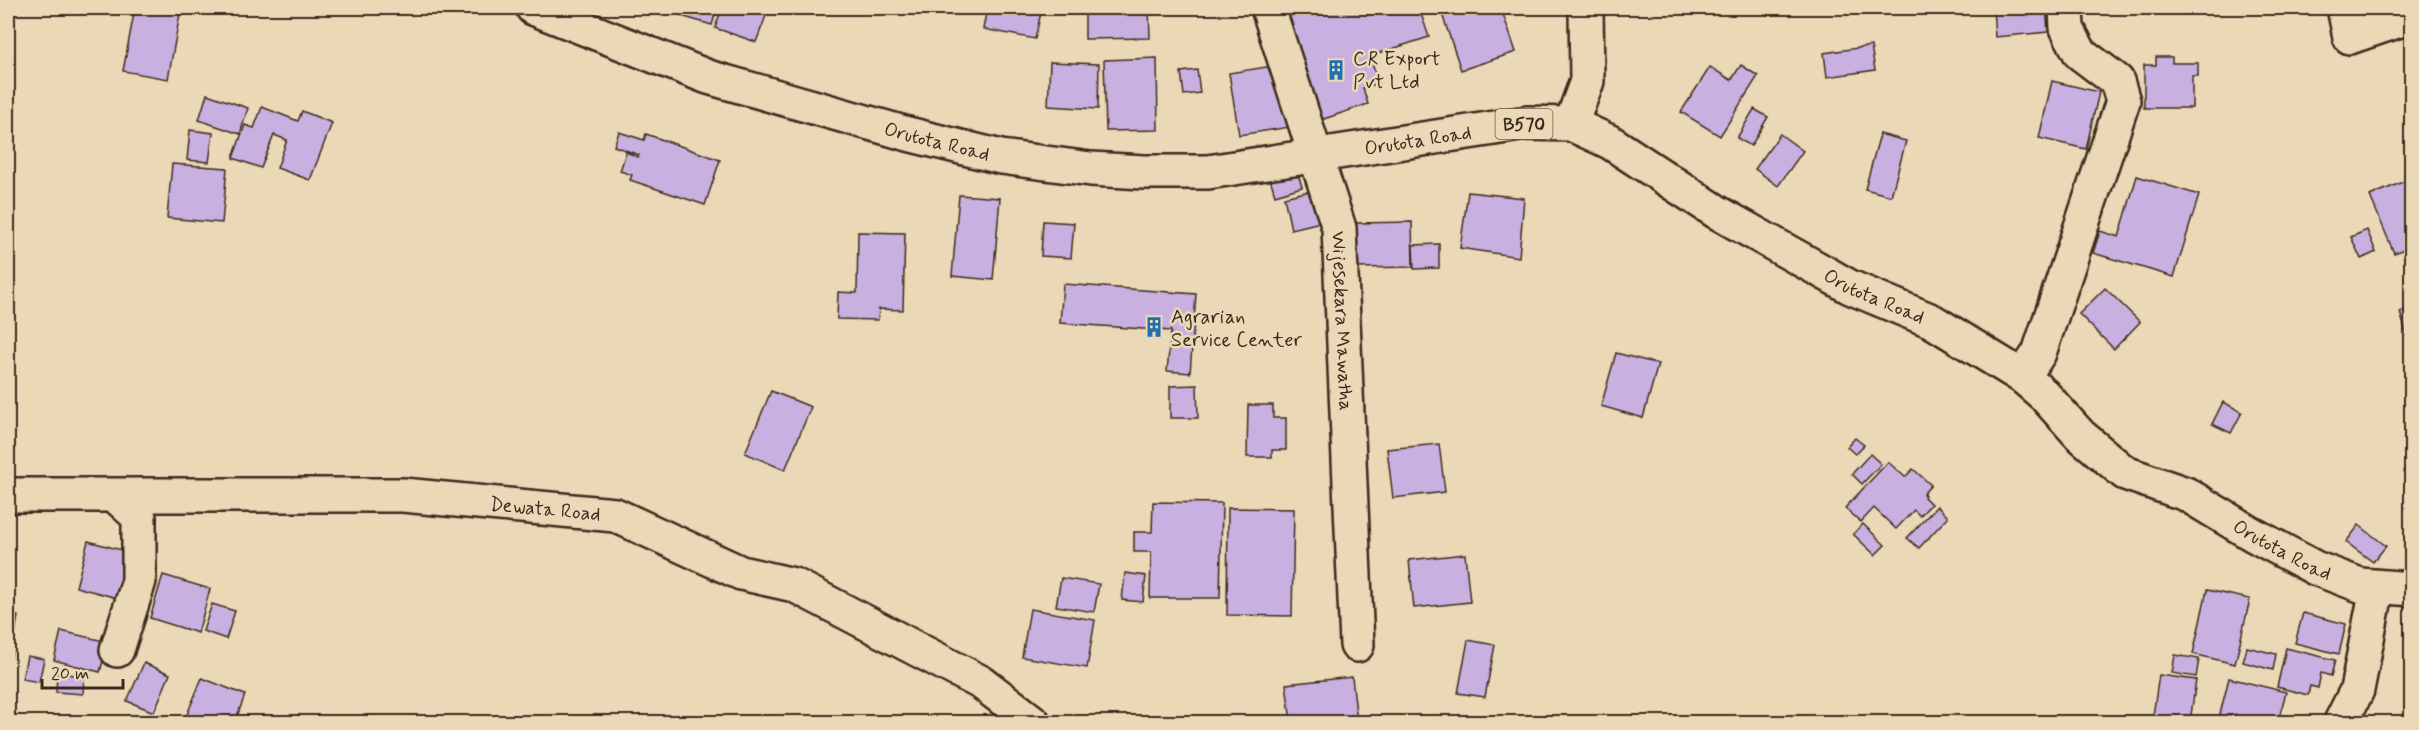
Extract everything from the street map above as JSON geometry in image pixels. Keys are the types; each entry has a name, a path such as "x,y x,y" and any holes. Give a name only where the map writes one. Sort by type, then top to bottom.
{"street":[{"name":"Orutota Road","path":"533,8 708,77 908,134 1002,157 1091,169 1208,172 1527,123 1571,124 1610,142 1717,212 1850,287 1932,321 2023,377 2044,395 2080,435 2124,473 2186,494 2315,568 2360,585 2412,589"},
{"name":"Wijesekara Mawatha","path":"1268,8 1339,228 1357,645"},
{"path":"1571,124 1587,81 1586,8"},
{"path":"2023,377 2039,353 2123,101 2117,81 2080,53 2067,28 2066,8"},
{"path":"2344,8 2350,37 2400,20 2412,11"},
{"name":"Dewata Road","path":"8,495 117,497 403,495 615,515 741,573 794,585 982,683 1033,723"},
{"path":"117,497 139,517 139,581 117,650"},
{"path":"2341,723 2357,690 2377,588"}],"building":[{"path":"8,8 15,8 8,52"},
{"path":"135,8 180,14 168,79 123,71"},
{"path":"683,8 717,8 712,25 681,16"},
{"path":"722,8 769,8 756,42 715,28"},
{"path":"987,8 1042,8 1035,39 983,29"},
{"path":"1085,8 1149,8 1150,38 1085,39"},
{"name":"CR Export Pvt Ltd","path":"1279,8 1419,8 1429,37 1370,56 1378,83 1363,88 1368,104 1315,122"},
{"path":"1440,8 1484,8 1485,10 1501,8 1516,52 1461,70"},
{"path":"1993,8 2046,8 2048,32 1995,37"},
{"path":"1871,46 1875,70 1827,77 1824,53"},
{"path":"2156,57 2172,57 2172,63 2198,63 2198,76 2192,76 2192,108 2144,108 2144,65 2156,65"},
{"path":"1157,58 1158,130 1106,131 1104,60"},
{"path":"1050,62 1099,64 1098,109 1048,106"},
{"path":"1279,65 1290,127 1239,135 1229,73"},
{"path":"1741,65 1758,76 1720,136 1681,112 1710,67 1731,80"},
{"path":"1197,70 1200,93 1184,95 1181,72"},
{"path":"2052,81 2099,92 2086,149 2039,138"},
{"path":"207,94 248,108 240,134 199,120"},
{"path":"262,107 298,121 302,111 332,123 310,180 277,168 287,140 274,135 261,168 233,158 245,125 254,128"},
{"path":"1754,109 1768,117 1751,146 1737,138"},
{"path":"190,130 213,133 209,162 187,160"},
{"path":"619,132 644,140 646,134 720,160 705,205 630,180 632,175 620,171 626,152 638,157 639,155 614,146"},
{"path":"1780,134 1803,151 1778,186 1755,169"},
{"path":"1880,134 1906,141 1891,196 1865,189"},
{"path":"172,164 227,168 222,223 167,218"},
{"path":"1296,167 1302,187 1275,195 1269,175"},
{"path":"2137,176 2199,195 2174,277 2093,253 2100,231 2119,237"},
{"path":"2412,178 2412,246 2394,253 2370,196"},
{"path":"1314,190 1321,222 1291,229 1284,197"},
{"path":"1468,192 1524,198 1519,257 1460,248"},
{"path":"959,195 1000,198 993,280 952,276"},
{"path":"1043,221 1074,223 1071,258 1041,256"},
{"path":"1412,222 1413,267 1357,268 1356,223"},
{"path":"2367,230 2376,252 2361,259 2351,237"},
{"path":"858,232 905,233 903,310 879,309 878,320 837,319 838,292 857,293"},
{"path":"1439,244 1439,268 1414,269 1413,245"},
{"name":"Agrarian Service Center","path":"1063,284 1196,294 1190,373 1167,371 1171,331 1060,323"},
{"path":"2105,288 2140,322 2114,349 2079,314"},
{"path":"2412,308 2412,354 2400,312"},
{"path":"1616,353 1658,364 1643,418 1601,406"},
{"path":"1197,385 1198,418 1170,418 1170,386"},
{"path":"771,391 811,407 785,470 745,453"},
{"path":"8,402 12,403 9,452 8,452"},
{"path":"2223,402 2242,412 2231,433 2212,424"},
{"path":"1248,405 1273,405 1273,418 1286,418 1286,450 1272,450 1272,457 1247,457"},
{"path":"1855,438 1864,445 1855,454 1847,447"},
{"path":"1439,444 1445,492 1393,498 1387,449"},
{"path":"1870,454 1881,464 1862,484 1852,474"},
{"path":"1888,462 1905,477 1913,469 1931,485 1923,494 1931,504 1920,516 1914,510 1896,529 1874,508 1861,522 1845,508"},
{"path":"1153,502 1222,503 1220,598 1150,598 1151,552 1134,552 1134,532 1152,532"},
{"path":"1937,506 1948,517 1919,548 1907,538"},
{"path":"1228,508 1294,509 1292,616 1227,615"},
{"path":"1863,524 1885,545 1875,555 1853,534"},
{"path":"2359,525 2386,546 2373,562 2346,542"},
{"path":"88,541 129,552 117,598 76,587"},
{"path":"1465,554 1470,602 1414,608 1409,560"},
{"path":"1125,573 1146,576 1143,602 1122,600"},
{"path":"163,575 210,589 198,633 150,618"},
{"path":"1061,578 1099,584 1094,612 1056,606"},
{"path":"2207,590 2250,599 2235,664 2193,654"},
{"path":"212,604 235,611 226,639 203,631"},
{"path":"1030,609 1095,620 1087,668 1022,657"},
{"path":"2303,613 2346,624 2339,654 2295,643"},
{"path":"8,614 18,616 10,662 8,661"},
{"path":"61,631 108,642 100,672 54,660"},
{"path":"1468,640 1495,645 1485,697 1458,693"},
{"path":"2247,647 2276,654 2273,670 2243,662"},
{"path":"2286,648 2335,660 2331,676 2321,673 2318,688 2310,686 2308,695 2277,687"},
{"path":"2175,655 2199,659 2196,677 2172,673"},
{"path":"27,656 44,659 39,682 22,679"},
{"path":"144,663 170,674 154,712 127,701"},
{"path":"57,673 84,676 83,694 56,692"},
{"path":"2159,675 2196,680 2190,722 2152,722"},
{"path":"1352,677 1357,722 1291,722 1286,684"},
{"path":"202,678 245,695 235,722 184,722"},
{"path":"2229,678 2286,692 2278,722 2218,722"}],"place":[{"name":"CR Export Pvt Ltd","path":"1336,70"},
{"name":"Agrarian Service Center","path":"1154,327"}]}
